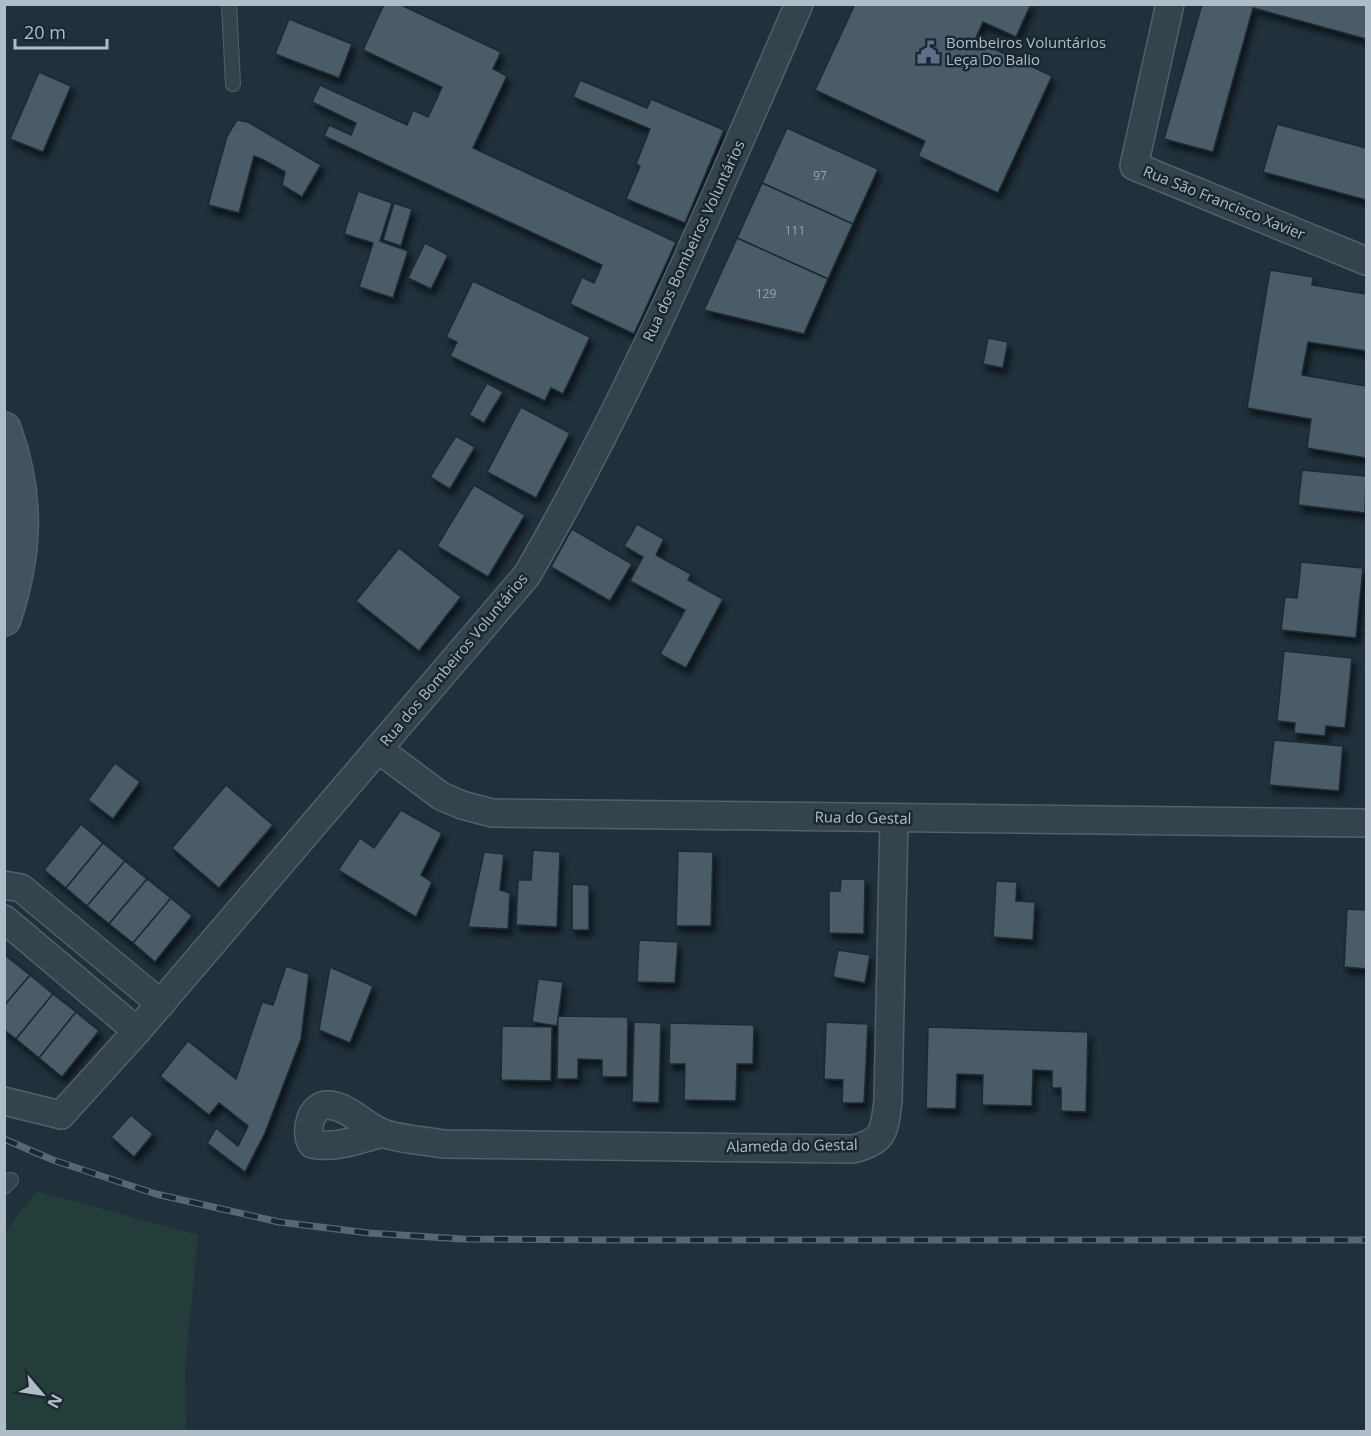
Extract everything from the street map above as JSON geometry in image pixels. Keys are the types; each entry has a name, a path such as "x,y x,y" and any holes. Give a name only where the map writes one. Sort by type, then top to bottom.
{"main road":[{"path":"4,429 14,456 22,532 19,568 4,619"}],"street":[{"name":"Rua dos Bombeiros Voluntários","path":"4,1101 61,1115 137,1031 527,575 572,499 686,265 799,4"},
{"name":"Rua São Francisco Xavier","path":"1170,4 1134,166 1366,261"},
{"name":"Rua do Gestal","path":"378,749 441,796 462,805 492,813 1366,823"},
{"name":"Alameda do Gestal","path":"383,1133 443,1144 853,1149 872,1144 884,1129 888,1102 894,818"},
{"path":"4,885 21,888 160,1004"},
{"path":"4,919 137,1031"}],"lane":[{"path":"229,4 233,84"}],"green space":[{"path":"37,1191 198,1235 185,1370 186,1431 5,1431 5,1232"}],"building":[{"path":"384,4 399,4 501,52 493,69 507,76 473,148 676,242 634,334 570,304 582,277 594,283 602,265 324,136 329,125 351,135 356,123 312,102 320,85 407,125 413,110 428,117 442,87 363,50"},
{"path":"855,4 1031,4 1016,37 983,22 975,40 1052,76 998,193 918,156 925,141 815,90"},
{"path":"1202,4 1366,4 1366,39 1253,8 1213,152 1164,139"},
{"path":"289,19 352,44 339,78 275,54"},
{"path":"39,72 71,86 43,152 10,139"},
{"path":"580,80 647,108 651,99 724,130 685,223 626,199 640,166 636,164 650,129 573,97"},
{"path":"237,120 248,122 321,165 302,197 282,185 285,172 254,156 239,213 208,205 227,136"},
{"path":"1277,124 1366,148 1366,200 1263,172"},
{"path":"787,128 878,169 853,224 762,183"},
{"path":"762,183 853,224 828,279 737,238"},
{"path":"358,191 392,203 380,241 408,251 393,298 359,287 373,243 344,234"},
{"path":"394,203 412,209 401,246 383,240"},
{"path":"737,238 828,279 804,334 704,310"},
{"path":"425,243 448,255 431,289 408,278"},
{"path":"1270,270 1313,277 1312,285 1366,294 1366,351 1308,342 1302,375 1366,386 1366,458 1307,448 1311,419 1247,408"},
{"path":"473,281 590,337 563,394 551,388 545,401 450,356 457,342 446,337"},
{"path":"988,338 1008,342 1003,368 983,364"},
{"path":"487,383 503,392 484,423 469,415"},
{"path":"521,407 570,433 536,498 487,472"},
{"path":"456,436 475,447 450,489 430,477"},
{"path":"1302,470 1366,476 1365,513 1298,505"},
{"path":"474,485 525,515 488,577 437,546"},
{"path":"637,524 664,539 656,555 691,574 688,580 723,599 686,668 660,654 685,610 630,581 643,557 624,546"},
{"path":"572,529 632,564 610,601 551,567"},
{"path":"399,548 461,597 419,651 356,601"},
{"path":"1301,562 1363,568 1356,638 1281,630 1285,597 1297,598"},
{"path":"1284,651 1352,658 1345,728 1326,726 1325,736 1294,733 1295,723 1277,721"},
{"path":"1274,740 1343,746 1339,791 1269,785"},
{"path":"115,763 140,782 113,819 88,800"},
{"path":"226,785 273,825 219,888 172,848"},
{"path":"401,810 442,833 421,875 432,882 416,917 338,870 360,838 374,848"},
{"path":"81,824 103,843 66,888 44,870"},
{"path":"103,843 125,861 87,906 66,888"},
{"path":"533,850 560,852 557,927 516,925 518,880 531,880"},
{"path":"678,851 713,852 711,926 676,926"},
{"path":"484,852 504,854 500,890 510,893 508,929 468,927"},
{"path":"125,861 147,879 109,924 87,906"},
{"path":"147,879 171,898 133,943 109,924"},
{"path":"841,879 865,879 864,934 829,933 829,891 840,891"},
{"path":"996,881 1017,882 1016,901 1035,902 1033,940 993,937"},
{"path":"572,884 589,885 589,930 572,930"},
{"path":"171,898 192,916 155,962 133,943"},
{"path":"1347,909 1366,910 1366,969 1344,967"},
{"path":"639,940 678,942 675,983 637,982"},
{"path":"838,950 870,955 865,983 833,977"},
{"path":"6,956 30,975 4,1006 4,959"},
{"path":"286,966 309,974 301,1039 265,1133 245,1172 207,1143 216,1128 238,1146 248,1126 219,1103 209,1115 160,1076 188,1041 236,1079 262,1002 273,1005"},
{"path":"330,967 373,986 350,1043 319,1030"},
{"path":"30,975 53,994 16,1039 4,1030 4,1006"},
{"path":"538,979 563,982 557,1026 532,1022"},
{"path":"53,994 76,1012 39,1058 16,1039"},
{"path":"76,1012 99,1031 62,1077 39,1058"},
{"path":"558,1016 628,1017 627,1077 602,1077 602,1060 578,1059 578,1079 557,1079"},
{"path":"634,1022 661,1023 659,1103 632,1102"},
{"path":"826,1022 868,1024 864,1103 842,1103 843,1080 824,1079"},
{"path":"670,1023 754,1025 753,1064 737,1064 736,1101 684,1100 685,1064 669,1064"},
{"path":"502,1026 552,1027 551,1081 501,1080"},
{"path":"928,1027 1088,1032 1086,1112 1061,1111 1061,1088 1052,1088 1052,1071 1033,1070 1032,1106 982,1105 983,1075 957,1074 956,1109 926,1108"},
{"path":"131,1115 153,1134 134,1157 111,1137"}],"railway":[{"path":"4,1139 53,1160 156,1194 279,1222 369,1233 462,1239 599,1240 1366,1240"}],"place":[{"name":"Bombeiros Voluntários Leça Do Balio","path":"928,52"}]}
